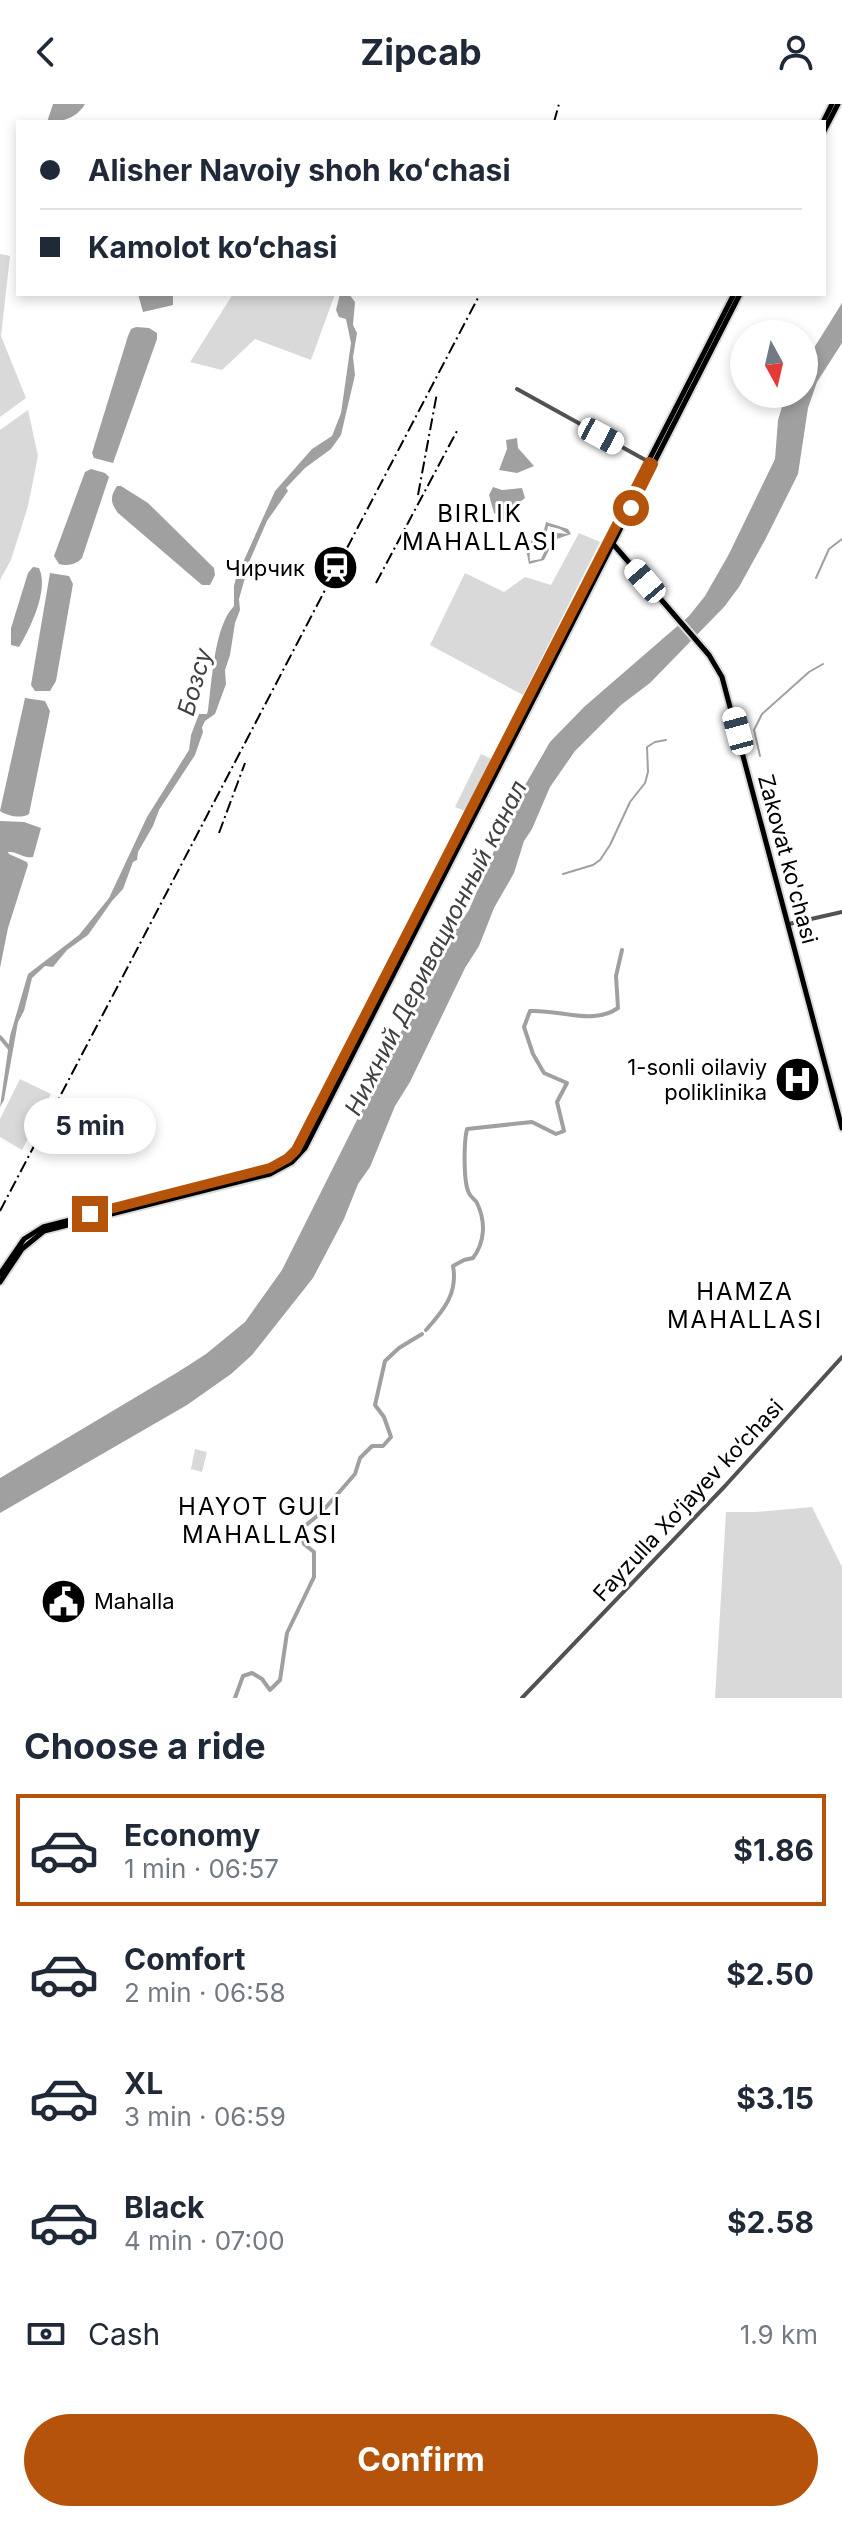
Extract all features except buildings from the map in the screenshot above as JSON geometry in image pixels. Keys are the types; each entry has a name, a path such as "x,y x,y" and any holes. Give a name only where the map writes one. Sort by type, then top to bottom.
{"main road":[{"path":"826,126 835,104"},
{"path":"0,1274 16,1248 38,1229 270,1174 292,1162 305,1148 366,1022 736,296"},
{"name":"Zakovat ko'chasi","path":"611,543 716,665 727,690 842,1128"},
{"path":"0,1282 22,1249 40,1233 270,1168 288,1158 296,1150 366,1022"}],"street":[{"path":"517,389 651,463"},
{"path":"789,924 842,912"},
{"name":"Fayzulla Xo‘jayev ko‘chasi","path":"522,1698 725,1486 842,1357"}],"shaded area":[{"path":"53,104 85,104 69,118 48,120"},
{"path":"0,254 10,256 1,336 26,398 0,417"},
{"path":"139,296 173,296 173,305 143,312"},
{"path":"232,296 334,296 311,360 255,339 222,370 190,362"},
{"name":"Бозсу","path":"340,296 350,296 355,302 355,375 341,435 331,449 305,468 286,488 288,491 267,521 250,560 239,599 240,610 225,670 226,684 215,714 205,721 195,755 159,810 123,889 88,935 67,950 53,967 45,966 32,978 18,1022 4,1100 0,1107 10,1036 28,974 79,935 109,898 147,817 189,750 199,714 207,714 218,640 227,615 234,606 236,578 275,491 312,449 332,436 341,413 351,343 346,319 339,317 336,310"},
{"path":"842,303 842,343 818,380 818,342"},
{"path":"149,328 157,333 157,339 113,463 94,458 92,453 128,336 131,329"},
{"path":"782,408 808,408 798,474 765,540 724,607 650,683 621,705 575,751 550,787 479,946 395,1106 370,1167 358,1184 344,1219 313,1278 252,1355 231,1374 187,1405 0,1513 0,1478 178,1372 245,1322 282,1270 445,944 469,910 513,806 550,742 584,707 689,616 705,596 775,459"},
{"path":"28,410 38,456 28,506 11,560 0,580 0,430"},
{"path":"517,438 518,448 534,466 517,473 499,470 507,449 506,440"},
{"path":"91,469 109,477 82,558 71,564 59,564 54,556 85,472"},
{"path":"117,486 148,503 214,568 215,575 210,585 202,585 118,513 112,500"},
{"path":"493,487 502,490 522,488 525,498 516,505 515,515 503,520 494,513 489,495"},
{"path":"546,522 568,529 571,534 554,540 544,560 529,564 526,549 532,539 543,534","holes":["548,526 568,534 552,535 541,559 530,561 531,549 546,536"]},
{"path":"579,533 600,542 523,695 430,645 465,573 504,592 525,577 551,585"},
{"path":"33,567 39,568 42,586 33,619 19,647 11,645 11,628 28,573"},
{"path":"50,573 69,576 73,584 56,681 50,691 35,691 31,685"},
{"path":"25,698 45,701 50,711 29,814 18,817 0,811"},
{"path":"481,754 492,759 465,811 455,807"},
{"path":"0,821 24,822 41,828 33,857 8,852 28,865 8,928 0,968"},
{"path":"20,1079 51,1094 22,1150 0,1137 0,1119"},
{"path":"195,1449 207,1452 202,1472 191,1469"},
{"path":"812,1507 842,1567 842,1698 715,1698 726,1512"}],"waterway":[{"path":"816,578 829,549 842,539"},
{"path":"760,756 754,730 762,714 809,672 823,664"},
{"path":"563,874 600,860 630,802 645,783 647,747 666,740"},
{"path":"426,1330 448,1301 453,1285 453,1266 473,1258 482,1239 480,1210 467,1188 467,1129 532,1122 556,1134 564,1131 557,1102 567,1083 544,1073 533,1054 524,1027 530,1011 597,1016 618,1008 616,976 622,950"},
{"path":"0,1037 10,1049"},
{"path":"235,1698 243,1676 252,1673 262,1679 270,1690 280,1680 287,1633 314,1577 314,1552 304,1544 301,1529 321,1513 355,1474 360,1458 372,1446 383,1446 391,1437 384,1417 375,1405 385,1361 422,1334"}],"railway":[{"path":"555,120 559,104"},
{"path":"0,1211 479,296"},
{"path":"418,495 437,393"},
{"path":"376,583 458,429"},
{"path":"219,833 245,763"}],"place":[{"name":"Чирчик","path":"336,568"},
{"name":"1-sonli oilaviy poliklinika","path":"798,1080"},
{"name":"Mahalla","path":"63,1601"}],"district":[{"name":"BIRLIK MAHALLASI","path":"480,528"},
{"name":"HAMZA MAHALLASI","path":"745,1306"},
{"name":"HAYOT GULI MAHALLASI","path":"260,1521"}],"route":[{"path":"90,1214 270,1168 296,1150 649,462 653,464 631,508"}],"water label":[{"name":"Нижний Деривационный канал","path":"436,948"}]}
